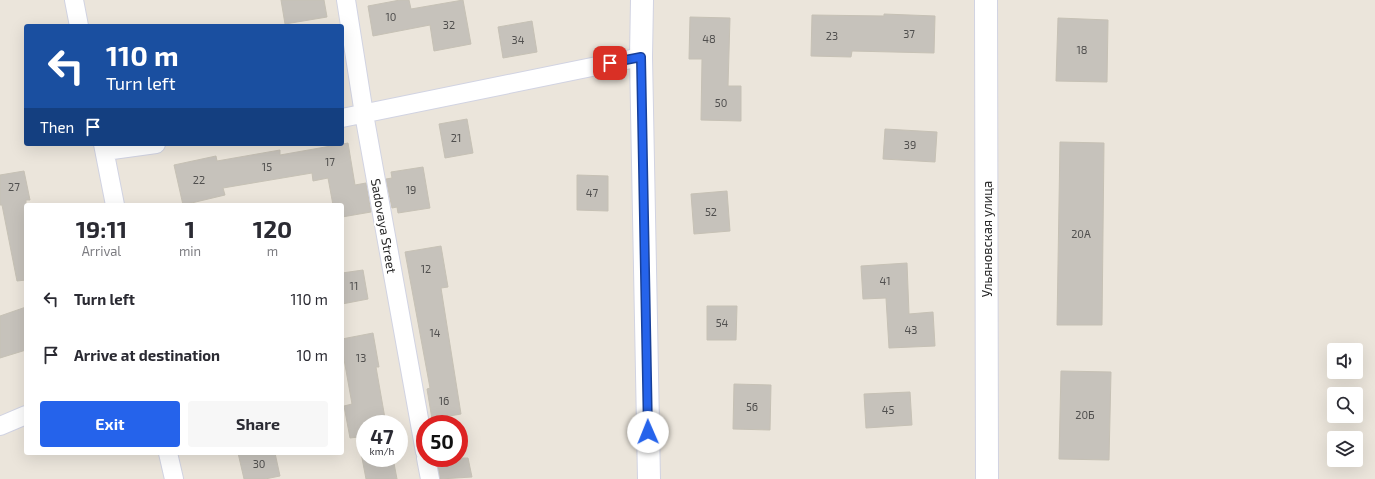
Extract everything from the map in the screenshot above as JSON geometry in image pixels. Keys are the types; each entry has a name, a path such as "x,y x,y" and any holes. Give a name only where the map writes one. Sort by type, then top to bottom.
{"main road":[{"path":"642,0 641,57 649,479"},
{"name":"Ульяновская улица","path":"986,0 987,479"}],"street":[{"path":"74,0 79,24"},
{"name":"Sadovaya Street","path":"346,0 364,114 418,415"},
{"path":"344,118 641,57"},
{"path":"115,203 104,148 130,146"},
{"path":"0,426 24,416"},
{"path":"168,455 174,479"},
{"path":"428,467 430,479"}],"building":[{"path":"281,0 324,0 327,17 285,24"},
{"path":"400,0 409,0 411,9 463,0 471,44 434,51 430,25 373,36 368,6"},
{"path":"884,14 935,16 934,53 852,51 851,57 811,56 812,15 884,16"},
{"path":"690,17 730,18 728,86 741,86 741,121 701,120 702,59 689,59"},
{"path":"1058,18 1108,20 1107,82 1056,81"},
{"path":"532,21 537,52 503,58 498,27"},
{"path":"467,119 473,153 445,158 439,124"},
{"path":"885,129 937,132 935,162 883,159"},
{"path":"1060,142 1104,143 1102,325 1057,325"},
{"path":"348,143 355,185 366,183 371,212 344,217 344,203 333,203 328,178 313,181 312,173 223,188 225,195 191,203 183,203 174,165 216,156 217,161 280,150 280,155 331,146 344,146 344,144"},
{"path":"423,167 430,208 398,213 397,207 392,208 386,179 392,178 391,172"},
{"path":"24,171 30,200 26,200 26,203 24,203 24,280 17,281 2,205 0,205 0,175"},
{"path":"577,175 608,176 608,211 577,210"},
{"path":"727,191 730,231 694,234 691,194"},
{"path":"441,246 448,287 441,288 461,414 431,415 427,389 430,388 405,252"},
{"path":"907,263 909,314 933,312 935,346 889,348 886,298 863,299 861,266"},
{"path":"363,270 368,299 344,304 344,273"},
{"path":"707,306 737,306 736,340 707,340"},
{"path":"24,308 24,351 0,358 0,316"},
{"path":"373,333 379,367 376,367 384,415 356,415 356,437 350,438 344,406 352,404 344,359 344,339"},
{"path":"1061,371 1111,372 1109,460 1059,459"},
{"path":"734,384 771,385 770,430 733,429"},
{"path":"910,392 912,425 866,428 864,394"},
{"path":"238,455 275,455 280,476 265,479 244,479"},
{"path":"468,458 472,477 440,479 438,467 468,467"},
{"path":"364,467 395,467 397,479 366,479"}],"route":[{"path":"610,63 641,57 648,432"}]}
